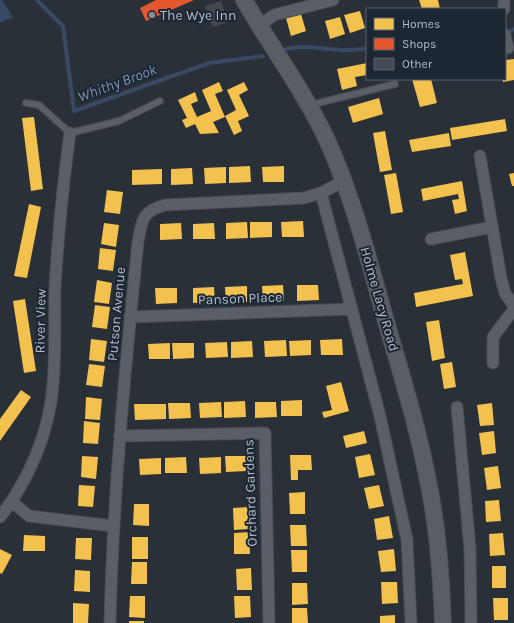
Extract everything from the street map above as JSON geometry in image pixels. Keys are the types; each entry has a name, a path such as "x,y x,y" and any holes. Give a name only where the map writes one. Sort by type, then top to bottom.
{"street":[{"name":"Holme Lacy Road","path":"244,0 308,105 327,140 344,181 361,233 412,412 428,481 436,528 443,623"},
{"path":"259,26 274,15 333,0"},
{"path":"506,39 508,48"},
{"name":"River View","path":"0,517 12,502 36,455 49,413 53,384 55,287 62,197 70,133"},
{"path":"480,156 501,278 505,294 514,306"},
{"name":"Putson Avenue","path":"110,623 113,526 120,436 130,318 140,227 144,215 153,208 165,205 304,198 321,193 344,181"},
{"path":"321,193 380,416 407,540 411,623"},
{"path":"431,239 492,227"},
{"name":"Panson Place","path":"130,318 352,309"},
{"path":"493,363 493,337 514,309"},
{"path":"457,407 470,549 471,623"},
{"name":"Orchard Gardens","path":"120,436 265,433 268,623"},
{"path":"12,502 29,516 113,526"}],"lane":[{"path":"308,105 395,84"},
{"path":"26,103 39,105 70,133 120,121 160,101"}],"water":[{"path":"0,0 2,0 13,17 0,23"}],"building: Homes":[{"path":"419,0 438,0 440,8 422,8"},
{"path":"360,11 365,28 350,33 344,15"},
{"path":"301,14 306,31 291,36 286,18"},
{"path":"340,17 345,34 330,39 325,21"},
{"path":"514,59 514,80 503,82 502,80 506,80 506,60"},
{"path":"366,63 366,75 355,77 357,86 342,90 337,69"},
{"path":"412,80 431,80 437,103 420,107"},
{"path":"219,82 223,91 215,94 225,117 213,122 219,133 200,134 195,124 186,128 182,120 187,118 178,100 195,92 198,101 191,104 197,117 211,111 202,90"},
{"path":"244,82 248,90 239,95 249,116 238,121 242,131 234,135 225,116 236,110 227,90"},
{"path":"379,98 383,114 353,123 348,107"},
{"path":"34,117 43,189 31,191 22,118"},
{"path":"505,119 507,131 452,140 450,128"},
{"path":"385,131 392,170 380,172 373,133"},
{"path":"449,133 451,146 412,152 409,140"},
{"path":"250,166 251,182 229,183 229,167"},
{"path":"284,166 284,182 263,182 262,167"},
{"path":"226,167 226,183 205,184 204,168"},
{"path":"192,168 193,184 171,185 171,169"},
{"path":"162,169 162,184 132,185 132,170"},
{"path":"396,173 403,212 391,214 384,175"},
{"path":"514,173 514,186 512,186 509,174"},
{"path":"462,181 467,211 455,214 452,200 459,199 458,194 423,201 421,189"},
{"path":"107,190 123,192 120,214 104,212"},
{"path":"29,204 41,207 27,278 14,276"},
{"path":"303,221 304,237 282,237 281,222"},
{"path":"247,222 248,238 226,239 226,223"},
{"path":"250,222 272,222 272,237 250,238"},
{"path":"104,223 119,225 116,247 101,244"},
{"path":"181,223 182,239 160,240 160,224"},
{"path":"214,223 215,239 193,239 193,224"},
{"path":"100,248 116,250 113,271 98,269"},
{"path":"465,252 473,296 416,307 414,293 463,284 462,279 455,280 450,255"},
{"path":"97,280 112,283 109,304 94,302"},
{"path":"283,285 284,301 263,302 262,286"},
{"path":"297,285 318,285 319,300 297,301"},
{"path":"247,286 247,302 226,302 225,287"},
{"path":"214,287 215,302 193,303 193,288"},
{"path":"155,288 177,288 177,303 156,304"},
{"path":"25,299 36,371 24,373 13,301"},
{"path":"95,305 110,307 107,329 92,327"},
{"path":"439,320 445,358 432,361 426,322"},
{"path":"91,339 107,341 104,362 89,360"},
{"path":"342,339 343,355 321,355 320,340"},
{"path":"286,340 287,356 265,357 264,341"},
{"path":"311,340 311,355 290,356 289,341"},
{"path":"252,341 253,357 231,358 231,342"},
{"path":"227,342 228,357 206,358 205,343"},
{"path":"170,343 170,359 149,359 148,344"},
{"path":"172,343 194,343 194,358 173,359"},
{"path":"452,362 456,387 444,389 440,364"},
{"path":"89,364 105,366 102,387 86,385"},
{"path":"341,382 349,411 324,418 322,412 332,410 326,386"},
{"path":"21,390 31,397 0,441 0,419"},
{"path":"86,397 102,399 100,420 85,419"},
{"path":"302,400 302,416 281,416 281,401"},
{"path":"245,401 246,417 224,418 224,402"},
{"path":"221,402 222,417 200,418 199,403"},
{"path":"255,402 276,402 277,417 255,418"},
{"path":"168,403 190,403 191,418 169,419"},
{"path":"492,403 494,425 480,426 477,405"},
{"path":"134,404 166,404 166,419 135,420"},
{"path":"84,421 100,423 98,444 83,443"},
{"path":"364,431 367,443 346,448 343,436"},
{"path":"494,431 496,453 482,455 479,433"},
{"path":"370,454 375,475 359,478 355,457"},
{"path":"290,455 311,455 312,470 298,470 298,480 291,480"},
{"path":"82,456 98,457 96,479 81,477"},
{"path":"225,456 247,456 247,471 226,472"},
{"path":"186,457 187,473 165,473 165,458"},
{"path":"221,457 221,473 200,474 199,458"},
{"path":"161,458 161,474 140,475 139,459"},
{"path":"498,466 501,488 487,490 484,468"},
{"path":"79,485 95,486 93,507 78,506"},
{"path":"379,485 384,506 369,509 364,488"},
{"path":"305,492 305,514 290,514 289,493"},
{"path":"499,500 501,521 486,522 485,501"},
{"path":"134,504 149,504 149,526 133,525"},
{"path":"248,507 249,529 234,530 233,508"},
{"path":"389,516 393,538 377,540 374,519"},
{"path":"290,525 306,525 307,546 291,546"},
{"path":"249,532 250,554 234,554 234,533"},
{"path":"503,533 505,555 490,556 489,534"},
{"path":"24,535 45,536 45,551 23,551"},
{"path":"132,537 148,537 148,559 132,559"},
{"path":"76,538 92,538 91,560 75,559"},
{"path":"0,549 12,555 2,574 0,573"},
{"path":"394,549 396,571 381,572 378,551"},
{"path":"291,550 307,550 307,572 292,572"},
{"path":"132,562 147,562 147,584 131,584"},
{"path":"492,566 506,566 506,588 492,588"},
{"path":"251,568 252,590 237,590 236,569"},
{"path":"75,570 90,571 90,592 74,591"},
{"path":"381,582 397,582 398,603 382,604"},
{"path":"292,583 307,583 308,604 292,605"},
{"path":"130,596 145,596 145,618 129,617"},
{"path":"234,596 250,596 251,617 235,618"},
{"path":"493,598 508,598 508,620 494,620"},
{"path":"73,603 89,604 88,623 73,623"},
{"path":"292,608 307,608 308,623 292,623"},
{"path":"395,615 395,623 380,623 380,616"},
{"path":"129,621 144,621 144,623 129,623"}],"building: Shops":[{"name":"The Wye Inn","path":"156,0 194,0 146,21 140,8"}],"building: Other":[{"path":"221,1 228,22 213,27 205,6"}],"waterway":[{"name":"Whithy Brook","path":"37,0 63,26 74,111 209,63 263,56"},
{"path":"506,33 514,29"},
{"path":"280,51 301,47 345,50 366,48"}],"place":[{"name":"The Wye Inn","path":"152,15"}]}
